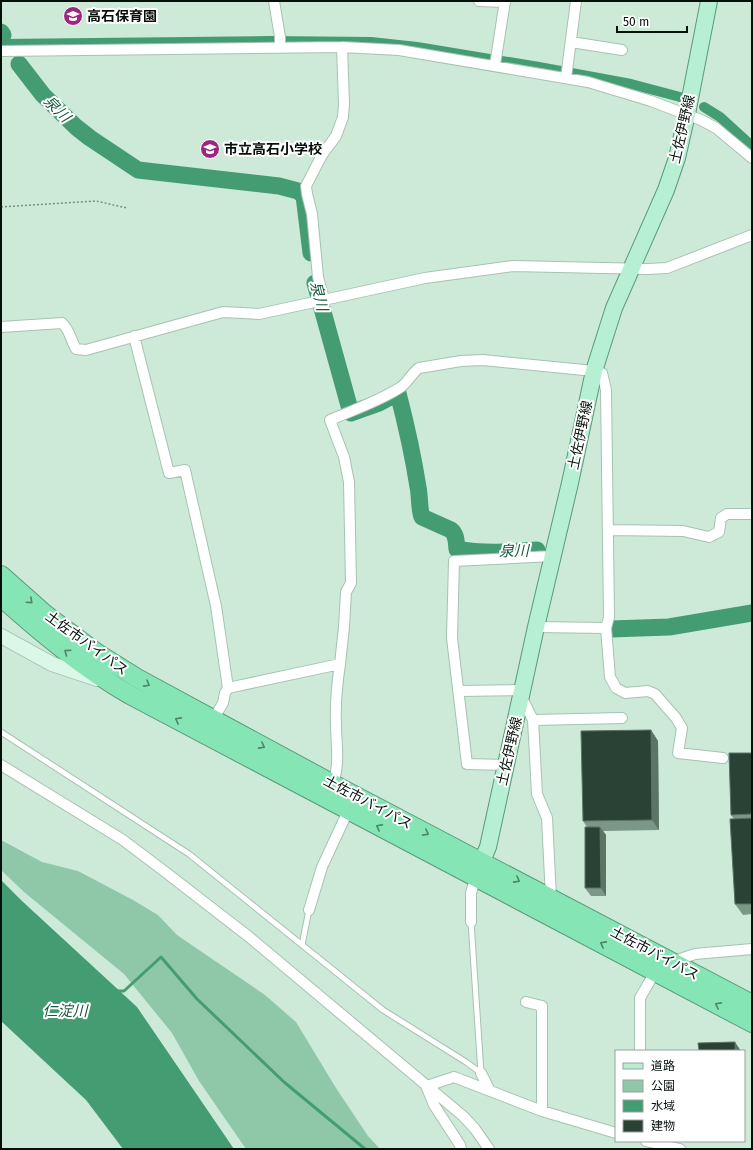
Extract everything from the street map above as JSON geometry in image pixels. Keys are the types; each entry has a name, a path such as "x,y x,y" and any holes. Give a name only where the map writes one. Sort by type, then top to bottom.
{"highway":[{"name":"土佐市バイパス","path":"1,575 45,614 97,653 209,727"},
{"name":"土佐市バイパス","path":"1,597 35,628 107,682 209,727 330,792 479,869 655,972 752,1023"},
{"name":"土佐市バイパス","path":"330,792 348,811 479,869 551,898 752,1004"}],"main road":[{"name":"土佐伊野線","path":"479,869 488,847 594,371 614,308 666,190 677,158 709,1"},
{"path":"1,636 52,664 107,682"},
{"path":"36,655 44,653 49,648 49,639"}],"street":[{"path":"274,1 280,43"},
{"path":"479,1 505,2 496,61"},
{"path":"566,73 576,1"},
{"path":"571,42 622,50"},
{"path":"1,51 280,43 399,50 496,61 566,73 588,82 651,101 687,114 716,128 752,158"},
{"path":"324,299 318,277 312,214 306,186 322,155 336,136 343,117 342,47"},
{"path":"1,327 62,323 68,328 72,342 76,349 86,350 223,312 258,314 425,278 500,267 667,268 752,235"},
{"path":"134,336 168,473 185,470 216,606 228,688 225,693 223,703 209,727"},
{"path":"330,792 338,766 336,696 344,628 346,592 351,583 349,482 344,457 330,420 390,394 403,385 413,372 419,368 461,361 483,360 602,373 606,390 609,530 609,617 606,628 610,677 616,688 625,693 648,691 655,694 676,718 682,728 678,754 723,758"},
{"path":"609,530 683,531 709,537 719,532 721,518 727,514 752,514"},
{"path":"506,765 467,764 452,638 454,560 553,556"},
{"path":"536,627 606,628"},
{"path":"228,688 340,664"},
{"path":"458,691 522,693 533,720 537,794 547,818 551,898"},
{"path":"533,720 622,718"},
{"path":"1,765 123,840 248,936 463,1116 475,1129 489,1149"},
{"path":"309,910 322,867 348,811"},
{"path":"471,922 471,893 479,869"},
{"path":"640,1050 640,998 655,972 671,962 695,954 752,948"},
{"path":"526,1002 542,1006 542,1111"},
{"path":"481,1073 490,1091"},
{"path":"427,1086 454,1077 518,1103 615,1133"},
{"path":"427,1086 434,1105 460,1145 461,1149"},
{"path":"650,1142 680,1149"}],"lane":[{"path":"1,732 189,854 383,1010 481,1073"},
{"path":"302,945 309,910"},
{"path":"471,922 481,1073"}],"path":[{"path":"1,207 96,201 126,208"}],"green space":[{"path":"1,840 42,862 78,871 133,900 158,915 177,935 265,995 296,1022 336,1088 368,1136 380,1149 246,1149 199,1081 172,1033 124,974 24,892 1,870"}],"water":[{"name":"仁淀川","path":"1,880 137,1007 234,1149 123,1149 86,1100 1,1021"}],"building":[{"path":"651,730 652,820 583,821 581,731"},
{"path":"729,753 752,753 752,814 731,815"},
{"path":"752,818 752,904 735,904 730,819"},
{"path":"585,827 600,827 601,888 585,888"},
{"path":"735,1042 735,1050 699,1050 698,1043"}],"waterway":[{"path":"1,44 269,41 371,42 417,47 539,67 631,84 680,97"},
{"name":"泉川","path":"19,64 43,95 76,127 138,170 279,186 298,191 304,196 311,253"},
{"path":"704,107 720,117 752,146"},
{"name":"泉川","path":"315,283 351,413 379,403 398,393 414,463 422,517 451,530 455,536 457,549 487,552 537,550"},
{"name":"泉川","path":"611,629 669,627 752,613"},
{"path":"116,991 124,991 161,957 197,999 284,1082 365,1149"}],"place":[{"name":"高石保育園","path":"73,16"},
{"name":"市立高石小学校","path":"210,149"}]}
